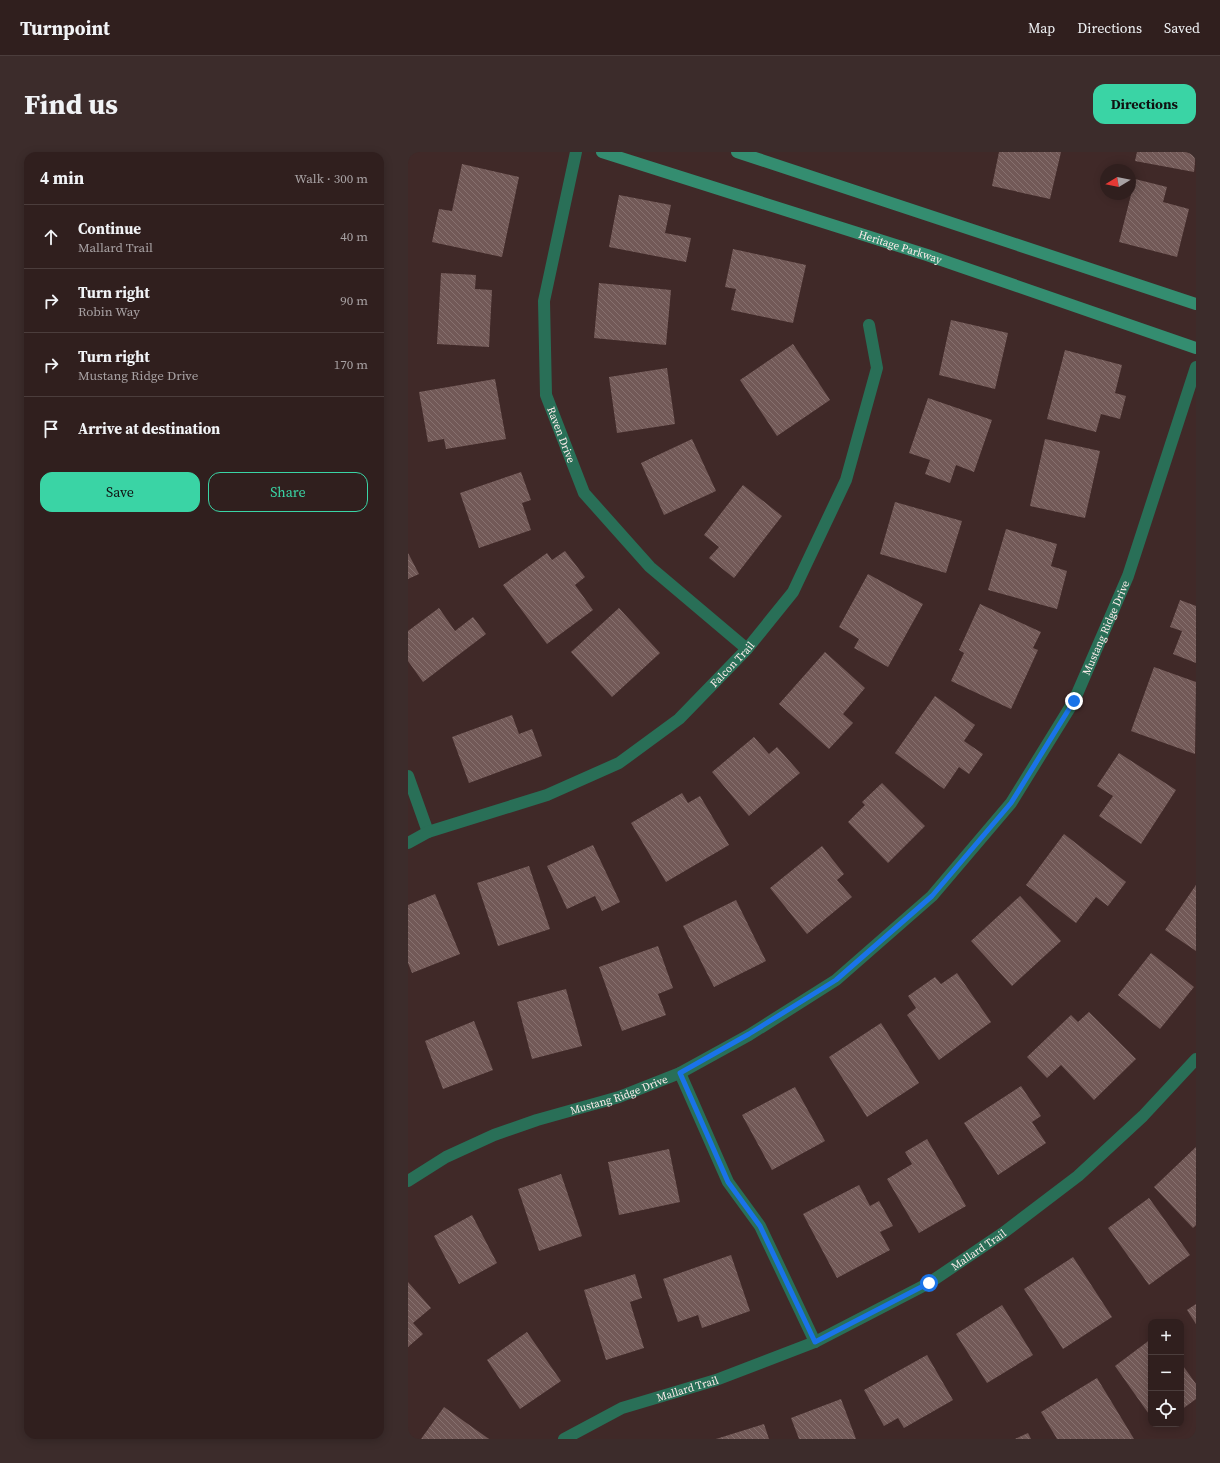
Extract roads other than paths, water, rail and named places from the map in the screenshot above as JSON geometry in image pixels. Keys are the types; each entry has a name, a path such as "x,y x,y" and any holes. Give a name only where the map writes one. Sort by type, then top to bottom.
{"main road":[{"name":"Heritage Parkway","path":"602,152 927,255 1196,348"},
{"path":"737,152 1196,304"}],"street":[{"name":"Raven Drive","path":"576,152 544,301 546,395 584,493 650,567 747,649"},
{"name":"Falcon Trail","path":"408,844 428,832 547,795 619,763 679,719 747,649 793,592 846,480 877,368 869,325"},
{"name":"Mustang Ridge Drive","path":"408,1181 446,1157 494,1135 537,1120 619,1097 680,1073 749,1034 836,980 932,896 1011,803 1074,701 1128,576 1196,367"},
{"path":"408,776 428,832"},
{"name":"Mallard Trail","path":"564,1439 622,1408 716,1380 815,1342 929,1283 1003,1233 1078,1176 1143,1116 1196,1059"},
{"path":"680,1073 728,1182 760,1226 815,1342"}]}
